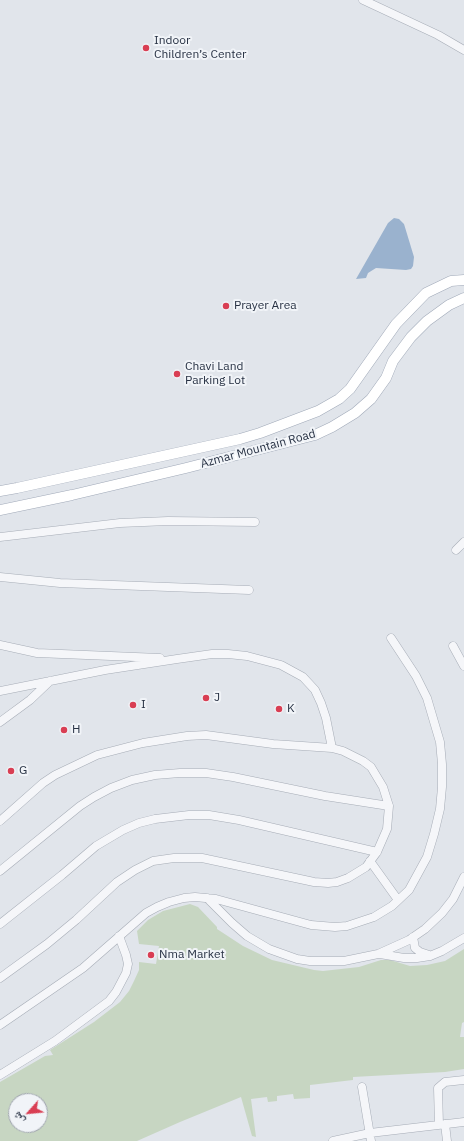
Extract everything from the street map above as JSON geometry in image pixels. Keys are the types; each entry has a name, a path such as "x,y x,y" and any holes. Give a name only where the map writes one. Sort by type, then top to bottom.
{"main road":[{"name":"Azmar Mountain Road","path":"0,491 240,439 318,411 339,399 350,389 396,324 426,293 451,281 464,280"},
{"name":"Azmar Mountain Road","path":"0,510 72,495 186,468 315,434 332,428 355,413 371,399 386,378 393,361 411,337 427,321 449,305 464,298"}],"street":[{"path":"363,0 438,35 464,50"},
{"path":"0,537 120,523 168,521 255,522"},
{"path":"456,550 464,542"},
{"path":"0,577 60,583 249,590"},
{"path":"0,1025 83,968 142,917 157,907 184,898 216,899 311,925 335,927 347,926 374,917 392,906 409,890 427,857 440,809 442,764 440,742 427,698 413,671 391,638"},
{"path":"0,645 37,653 177,659"},
{"path":"453,646 464,666"},
{"path":"0,691 105,670 212,654 248,656 281,665 304,677 315,690 321,703 326,718 332,748"},
{"path":"0,722 30,700 51,680"},
{"path":"0,821 43,783 55,775 96,755 143,742 206,735 273,744 332,748 343,751 356,757 371,767 383,787 389,806 387,829 377,852 366,867 348,878 328,883 314,882 202,858 174,858 153,861 135,870 117,882 76,920 47,944 0,978"},
{"path":"0,871 94,796 132,780 155,775 206,773 233,777 318,795 389,806"},
{"path":"0,924 96,846 123,830 139,823 155,819 189,815 209,815 239,820 377,852"},
{"path":"370,861 398,900"},
{"path":"207,898 246,936 269,949 310,961 344,961 378,954 413,938 442,913 453,899 464,877"},
{"path":"0,1075 55,1041 109,1001 116,992 126,973 128,964 119,936"},
{"path":"413,938 415,948 430,956"},
{"path":"378,954 404,958 430,956 464,938"},
{"path":"447,1141 442,1125 438,1088 445,1082 464,1080"},
{"path":"362,1087 371,1137"},
{"path":"333,1141 371,1137 464,1122"}],"green space":[{"path":"190,904 198,907 217,927 217,929 243,946 272,960 323,971 359,967 381,960 390,960 410,966 427,965 445,961 464,949 464,1022 462,1023 460,1037 464,1037 464,1069 445,1072 353,1077 353,1080 310,1085 310,1098 294,1099 293,1094 277,1096 277,1101 268,1102 267,1097 251,1099 256,1137 252,1136 241,1097 137,1141 0,1141 0,1082 45,1056 53,1055 50,1050 94,1022 120,1002 129,991 134,981 139,970 139,962 156,964 159,946 139,944 137,931 148,920 163,911"}],"water":[{"path":"394,218 399,219 404,224 414,257 413,266 411,269 406,270 376,268 368,273 366,278 356,279 388,223"}],"place":[{"name":"Indoor Children’s Center","path":"146,48"},
{"name":"Prayer Area","path":"226,306"},
{"name":"Chavi Land Parking Lot","path":"177,374"},
{"name":"J","path":"206,698"},
{"name":"I","path":"133,705"},
{"name":"K","path":"279,709"},
{"name":"H","path":"64,730"},
{"name":"G","path":"11,771"},
{"name":"Nma Market","path":"151,955"}]}
